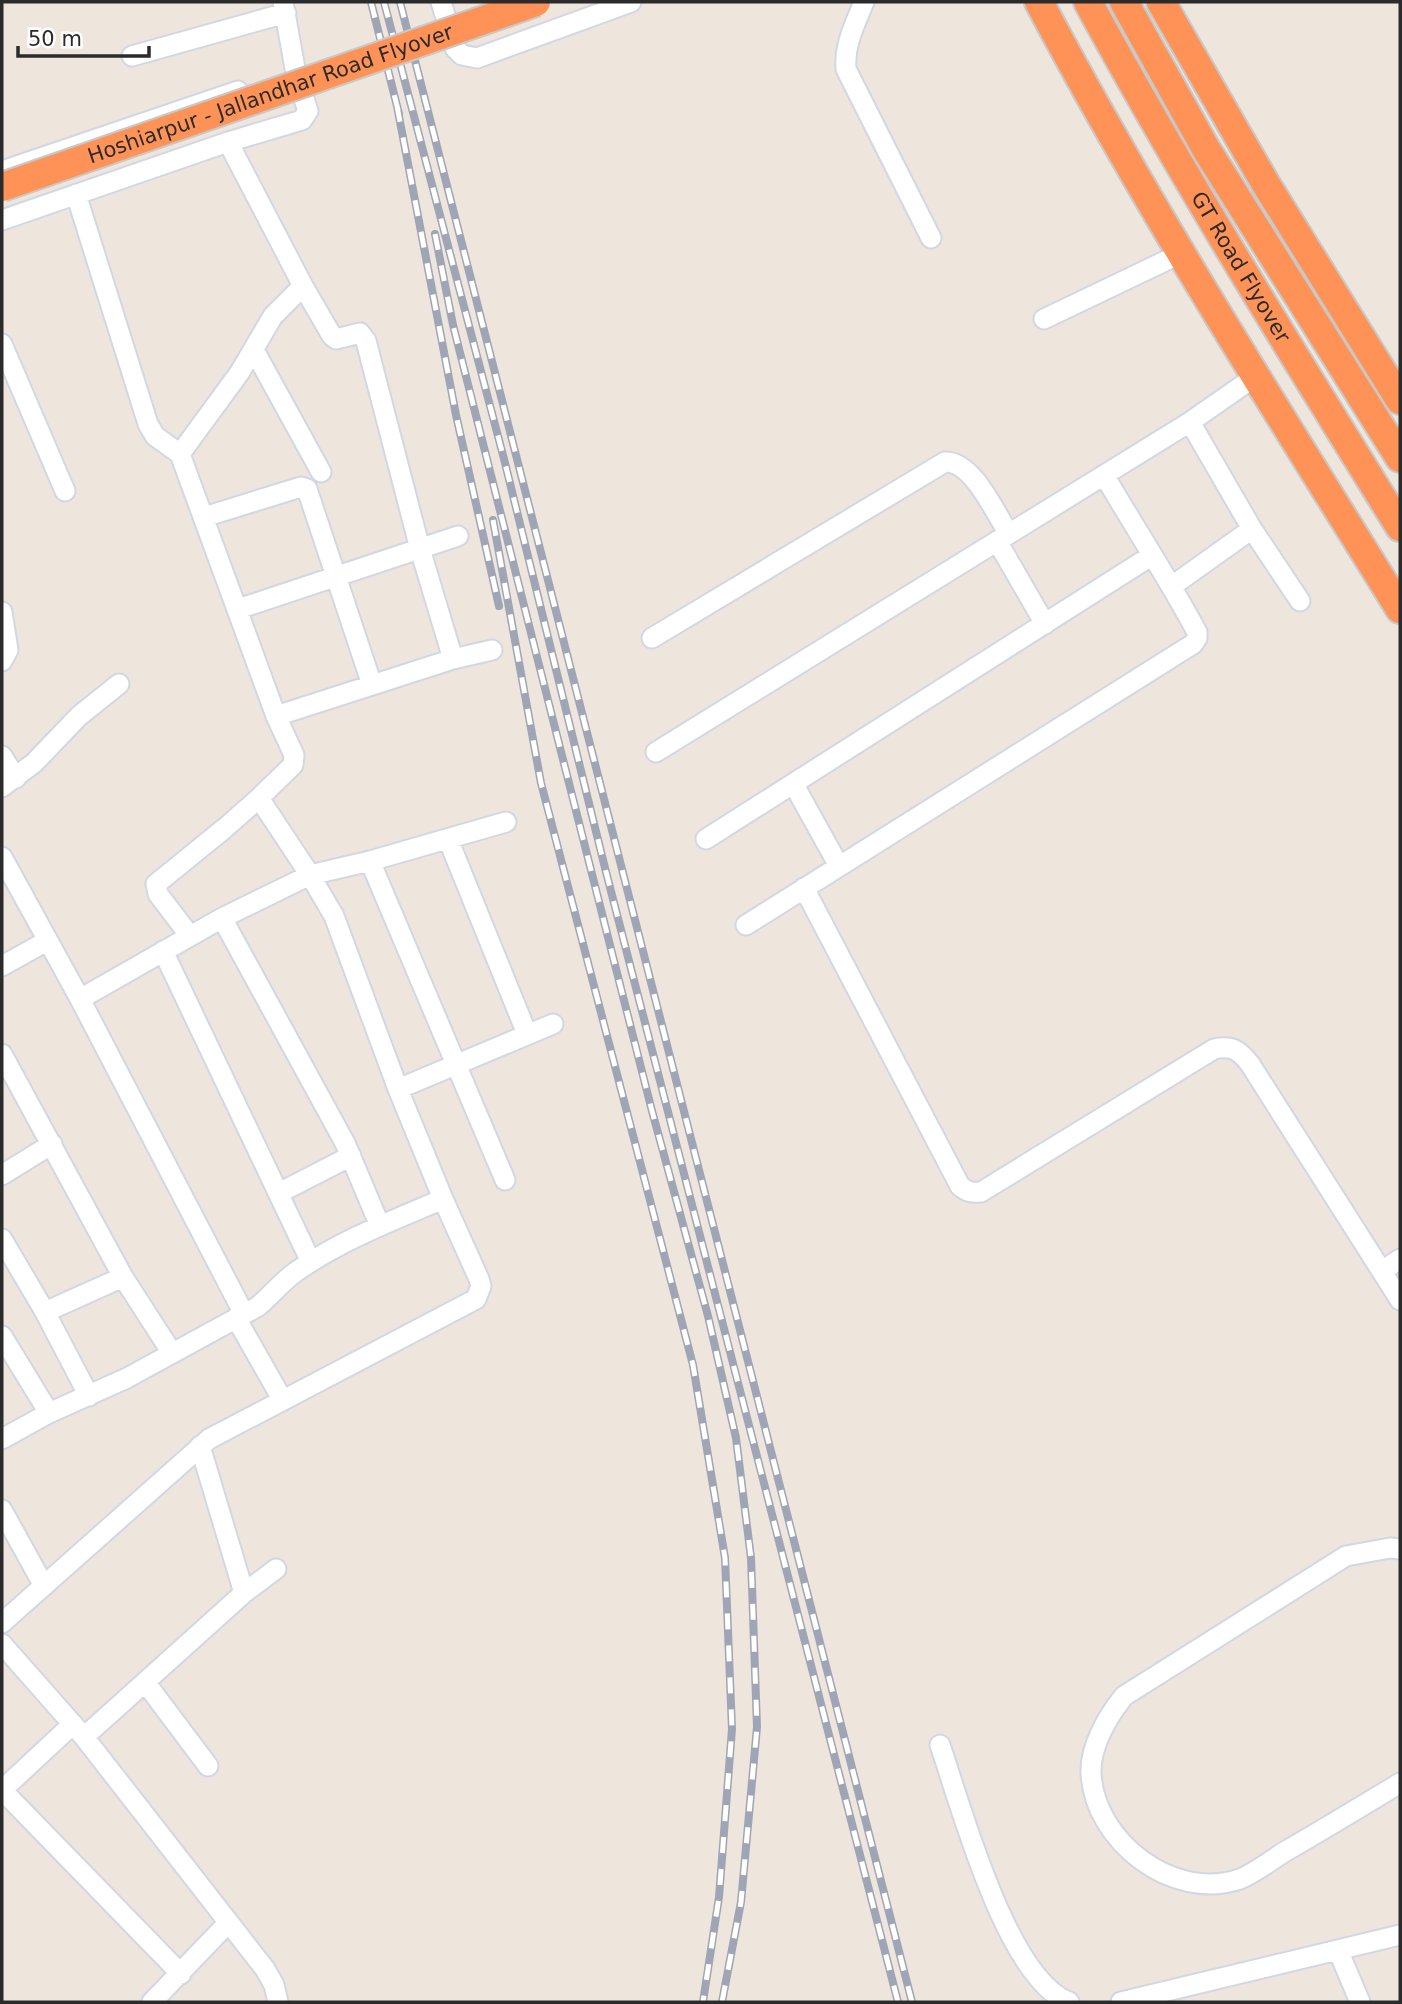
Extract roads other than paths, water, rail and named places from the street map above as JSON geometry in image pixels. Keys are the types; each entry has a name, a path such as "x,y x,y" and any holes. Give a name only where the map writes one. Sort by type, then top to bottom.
{"highway":[{"name":"Hoshiarpur - Jallandhar Road Flyover","path":"2,187 536,2"},
{"path":"1040,2 1074,68 1182,253 1400,609"},
{"name":"GT Road Flyover","path":"1088,2 1141,98 1266,309 1400,527"},
{"name":"GT Road Flyover","path":"1124,2 1206,149 1400,458"},
{"path":"1161,2 1267,186 1400,400"}],"street":[{"path":"441,2 455,48 462,55 477,58 632,2"},
{"path":"864,2 849,39 846,69 931,238"},
{"path":"2,220 228,142 302,120 308,111 296,74 285,7 132,56"},
{"path":"2,171 289,73 296,74"},
{"path":"228,142 332,337 337,339 360,333 366,341 420,549 453,659"},
{"path":"75,194 148,424 155,436 180,454 295,761 289,770 225,828 156,884 159,894 190,936"},
{"path":"1044,319 1182,253"},
{"path":"180,454 254,350 273,316 303,286"},
{"path":"2,344 65,491"},
{"path":"254,350 321,472"},
{"path":"656,752 1190,422 1256,376"},
{"path":"1190,422 1252,529 1300,601"},
{"path":"652,638 945,462 955,462 967,471 1045,624"},
{"path":"746,925 1193,644 1197,632 1104,475"},
{"path":"204,517 301,487 307,489 372,685"},
{"path":"1172,586 1252,529"},
{"path":"238,609 458,536"},
{"path":"706,839 1151,556"},
{"path":"2,612 8,649 2,661"},
{"path":"276,716 453,659 492,650"},
{"path":"2,756 9,783 79,716 119,684"},
{"path":"794,785 839,866"},
{"path":"2,1623 200,1446 282,1399 476,1299 481,1286 398,1089 334,915 259,797"},
{"path":"80,999 222,918 310,875 370,861 506,822"},
{"path":"448,839 527,1034"},
{"path":"2,857 80,999 282,1399"},
{"path":"370,861 505,1180"},
{"path":"804,888 960,1186 973,1193 981,1192 1214,1049 1229,1046 1240,1052 1250,1065 1400,1300"},
{"path":"222,918 351,1156 380,1226"},
{"path":"2,965 47,941"},
{"path":"163,951 311,1262"},
{"path":"398,1089 553,1024"},
{"path":"2,1054 123,1277 172,1353"},
{"path":"2,1175 52,1144"},
{"path":"279,1193 351,1156"},
{"path":"2,1439 49,1413 127,1378 240,1316 271,1296 293,1273 311,1262 380,1226 443,1199"},
{"path":"2,1239 45,1312 89,1396"},
{"path":"1382,1271 1400,1259"},
{"path":"45,1312 123,1277"},
{"path":"2,1336 49,1413"},
{"path":"200,1446 244,1593"},
{"path":"2,1510 44,1586"},
{"path":"1400,1549 1391,1548 1346,1556 1124,1696 1109,1714 1098,1740 1091,1772 1101,1816 1123,1845 1148,1864 1177,1879 1206,1884 1240,1879 1400,1783"},
{"path":"181,1974 2,1790 145,1682 244,1593 276,1569"},
{"path":"2,1644 79,1730 265,1969 274,1985 278,2002"},
{"path":"145,1682 208,1766"},
{"path":"940,1745 985,1879 1018,1948 1041,1983 1059,1998 1069,2002"},
{"path":"152,2002 228,1923"},
{"path":"1121,2002 1400,1935"},
{"path":"1338,1950 1360,2002"}],"railway":[{"path":"371,2 399,114"},
{"path":"384,2 504,459 605,868 898,2002"},
{"path":"400,2 912,2002"},
{"path":"397,106 456,415 499,606"},
{"path":"435,234 453,325 652,1111 708,1316 736,1438 751,1558 757,1727 741,1902 722,2002"},
{"path":"493,520 541,783 693,1365 725,1558 732,1729 719,1897 703,2002"}]}
